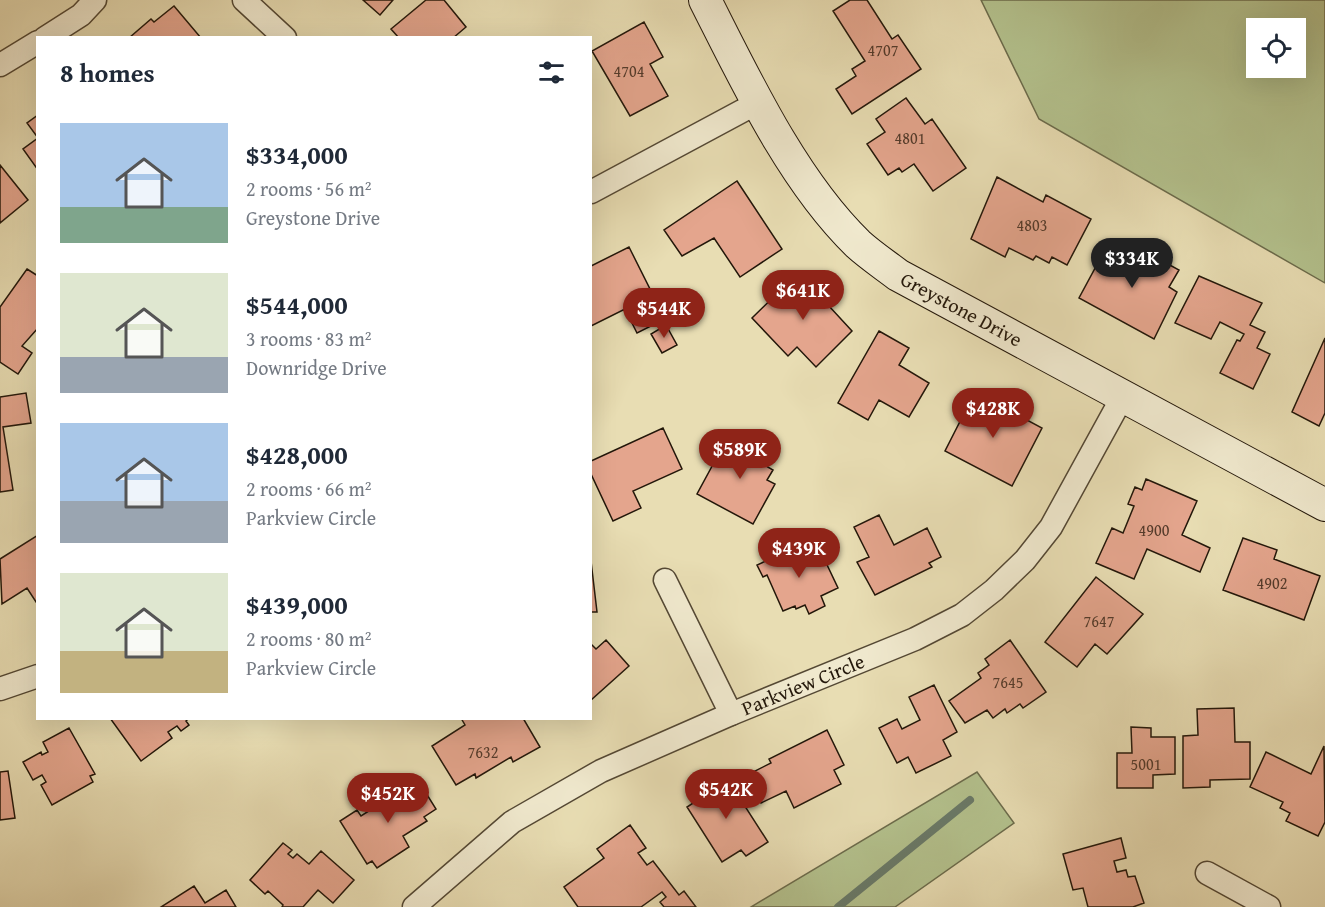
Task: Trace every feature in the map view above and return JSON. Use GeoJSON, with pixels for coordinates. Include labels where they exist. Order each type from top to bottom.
{"type":"FeatureCollection","features":[{"type":"Feature","properties":{"kind":"street"},"geometry":{"type":"LineString","coordinates":[[48,36],[81,15],[95,0]]}},
{"type":"Feature","properties":{"kind":"street"},"geometry":{"type":"LineString","coordinates":[[244,0],[283,36]]}},
{"type":"Feature","properties":{"kind":"street","name":"Greystone Drive"},"geometry":{"type":"LineString","coordinates":[[705,0],[757,104],[824,205],[859,245],[898,275],[1124,394],[1325,505]]}},
{"type":"Feature","properties":{"kind":"street"},"geometry":{"type":"LineString","coordinates":[[0,65],[36,43]]}},
{"type":"Feature","properties":{"kind":"street"},"geometry":{"type":"LineString","coordinates":[[592,191],[757,104]]}},
{"type":"Feature","properties":{"kind":"street","name":"Parkview Circle"},"geometry":{"type":"LineString","coordinates":[[414,907],[512,822],[601,771],[731,714],[915,639],[962,615],[994,590],[1025,560],[1051,527],[1124,394]]}},
{"type":"Feature","properties":{"kind":"street"},"geometry":{"type":"LineString","coordinates":[[665,580],[731,714]]}},
{"type":"Feature","properties":{"kind":"street"},"geometry":{"type":"LineString","coordinates":[[0,689],[36,677]]}},
{"type":"Feature","properties":{"kind":"street"},"geometry":{"type":"LineString","coordinates":[[1207,873],[1269,907]]}},
{"type":"Feature","properties":{"kind":"green space"},"geometry":{"type":"Polygon","coordinates":[[[981,0],[1325,0],[1325,283],[1039,119],[981,0]]]}},
{"type":"Feature","properties":{"kind":"green space"},"geometry":{"type":"Polygon","coordinates":[[[977,772],[1014,823],[895,907],[751,907],[977,772]]]}},
{"type":"Feature","properties":{"kind":"building"},"geometry":{"type":"Polygon","coordinates":[[[363,0],[393,0],[380,15],[363,0]]]}},
{"type":"Feature","properties":{"kind":"building"},"geometry":{"type":"Polygon","coordinates":[[[426,0],[444,0],[466,27],[455,36],[397,36],[391,29],[426,0]]]}},
{"type":"Feature","properties":{"kind":"building"},"geometry":{"type":"Polygon","coordinates":[[[850,0],[867,0],[892,39],[898,35],[921,69],[852,114],[836,89],[856,76],[852,69],[865,61],[833,11],[850,0]]]}},
{"type":"Feature","properties":{"kind":"building"},"geometry":{"type":"Polygon","coordinates":[[[174,6],[199,36],[131,36],[151,19],[154,22],[174,6]]]}},
{"type":"Feature","properties":{"kind":"building"},"geometry":{"type":"Polygon","coordinates":[[[644,22],[663,57],[650,64],[668,96],[630,116],[592,51],[644,22]]]}},
{"type":"Feature","properties":{"kind":"building"},"geometry":{"type":"Polygon","coordinates":[[[906,98],[925,124],[932,119],[966,168],[933,191],[914,164],[902,172],[899,168],[888,175],[867,144],[885,132],[876,119],[906,98]]]}},
{"type":"Feature","properties":{"kind":"building"},"geometry":{"type":"Polygon","coordinates":[[[36,116],[36,135],[27,123],[36,116]]]}},
{"type":"Feature","properties":{"kind":"building"},"geometry":{"type":"Polygon","coordinates":[[[36,139],[36,167],[23,149],[36,139]]]}},
{"type":"Feature","properties":{"kind":"building"},"geometry":{"type":"Polygon","coordinates":[[[0,165],[28,200],[0,223],[0,165]]]}},
{"type":"Feature","properties":{"kind":"building"},"geometry":{"type":"Polygon","coordinates":[[[997,177],[1043,202],[1046,195],[1091,219],[1067,265],[1052,257],[1049,263],[1036,256],[1033,260],[1009,248],[1005,257],[971,239],[997,177]]]}},
{"type":"Feature","properties":{"kind":"building"},"geometry":{"type":"Polygon","coordinates":[[[737,181],[782,249],[740,277],[714,238],[682,256],[664,230],[737,181]]]}},
{"type":"Feature","properties":{"kind":"building"},"geometry":{"type":"Polygon","coordinates":[[[1107,246],[1128,258],[1135,246],[1179,270],[1169,287],[1177,292],[1154,339],[1079,298],[1107,246]]]}},
{"type":"Feature","properties":{"kind":"building"},"geometry":{"type":"Polygon","coordinates":[[[629,247],[665,319],[637,333],[625,309],[592,326],[592,266],[629,247]]]}},
{"type":"Feature","properties":{"kind":"building"},"geometry":{"type":"Polygon","coordinates":[[[27,269],[36,275],[36,330],[22,346],[32,353],[18,374],[0,362],[0,307],[27,269]]]}},
{"type":"Feature","properties":{"kind":"building"},"geometry":{"type":"Polygon","coordinates":[[[800,271],[830,302],[828,305],[852,331],[816,367],[797,347],[788,356],[752,318],[800,271]]]}},
{"type":"Feature","properties":{"kind":"building"},"geometry":{"type":"Polygon","coordinates":[[[1199,276],[1262,303],[1250,325],[1265,332],[1257,348],[1270,354],[1253,389],[1220,373],[1237,340],[1240,341],[1244,334],[1220,322],[1211,339],[1175,323],[1199,276]]]}},
{"type":"Feature","properties":{"kind":"building"},"geometry":{"type":"Polygon","coordinates":[[[666,325],[677,345],[662,353],[651,334],[666,325]]]}},
{"type":"Feature","properties":{"kind":"building"},"geometry":{"type":"Polygon","coordinates":[[[879,331],[909,348],[899,365],[929,383],[909,417],[879,400],[868,420],[838,403],[879,331]]]}},
{"type":"Feature","properties":{"kind":"building"},"geometry":{"type":"Polygon","coordinates":[[[1325,338],[1325,413],[1319,426],[1292,412],[1325,338]]]}},
{"type":"Feature","properties":{"kind":"building"},"geometry":{"type":"Polygon","coordinates":[[[975,392],[1042,428],[1012,486],[945,451],[975,392]]]}},
{"type":"Feature","properties":{"kind":"building"},"geometry":{"type":"Polygon","coordinates":[[[26,393],[31,423],[3,427],[13,490],[0,492],[0,397],[26,393]]]}},
{"type":"Feature","properties":{"kind":"building"},"geometry":{"type":"Polygon","coordinates":[[[663,428],[682,469],[633,491],[641,508],[613,521],[592,476],[592,461],[663,428]]]}},
{"type":"Feature","properties":{"kind":"building"},"geometry":{"type":"Polygon","coordinates":[[[751,437],[774,450],[766,466],[773,470],[767,480],[775,484],[753,524],[697,494],[723,446],[741,455],[751,437]]]}},
{"type":"Feature","properties":{"kind":"building"},"geometry":{"type":"Polygon","coordinates":[[[1146,479],[1197,501],[1182,535],[1210,548],[1200,572],[1147,549],[1134,579],[1096,563],[1112,528],[1123,533],[1134,506],[1128,504],[1135,487],[1142,490],[1146,479]]]}},
{"type":"Feature","properties":{"kind":"building"},"geometry":{"type":"Polygon","coordinates":[[[879,515],[894,545],[927,528],[941,557],[929,563],[932,567],[875,595],[857,562],[869,557],[854,527],[879,515]]]}},
{"type":"Feature","properties":{"kind":"building"},"geometry":{"type":"Polygon","coordinates":[[[36,536],[36,602],[27,588],[2,604],[0,559],[36,536]]]}},
{"type":"Feature","properties":{"kind":"building"},"geometry":{"type":"Polygon","coordinates":[[[1243,538],[1277,550],[1274,559],[1320,576],[1304,620],[1223,590],[1243,538]]]}},
{"type":"Feature","properties":{"kind":"building"},"geometry":{"type":"Polygon","coordinates":[[[799,546],[803,556],[819,548],[838,588],[821,596],[825,606],[809,614],[805,605],[783,611],[767,575],[763,577],[757,565],[799,546]]]}},
{"type":"Feature","properties":{"kind":"building"},"geometry":{"type":"Polygon","coordinates":[[[592,570],[597,612],[592,612],[592,570]]]}},
{"type":"Feature","properties":{"kind":"building"},"geometry":{"type":"Polygon","coordinates":[[[1096,577],[1143,614],[1107,654],[1095,644],[1077,667],[1045,642],[1096,577]]]}},
{"type":"Feature","properties":{"kind":"building"},"geometry":{"type":"Polygon","coordinates":[[[606,640],[629,666],[592,699],[592,645],[596,649],[606,640]]]}},
{"type":"Feature","properties":{"kind":"building"},"geometry":{"type":"Polygon","coordinates":[[[1010,640],[1046,692],[1023,708],[1020,704],[1007,713],[1005,709],[993,718],[987,710],[965,723],[949,701],[981,678],[978,673],[989,665],[985,659],[1010,640]]]}},
{"type":"Feature","properties":{"kind":"building"},"geometry":{"type":"Polygon","coordinates":[[[934,685],[957,732],[943,740],[951,756],[916,773],[908,757],[897,763],[879,728],[897,719],[902,729],[920,720],[909,697],[934,685]]]}},
{"type":"Feature","properties":{"kind":"building"},"geometry":{"type":"Polygon","coordinates":[[[1234,708],[1235,742],[1250,742],[1250,779],[1210,780],[1210,787],[1183,788],[1183,736],[1198,735],[1197,709],[1234,708]]]}},
{"type":"Feature","properties":{"kind":"building"},"geometry":{"type":"Polygon","coordinates":[[[111,720],[187,720],[189,725],[181,731],[177,726],[168,732],[172,738],[141,761],[111,720]]]}},
{"type":"Feature","properties":{"kind":"building"},"geometry":{"type":"Polygon","coordinates":[[[462,720],[524,720],[540,747],[513,762],[511,757],[476,778],[475,774],[456,785],[432,746],[465,725],[462,720]]]}},
{"type":"Feature","properties":{"kind":"building"},"geometry":{"type":"Polygon","coordinates":[[[1131,727],[1151,728],[1151,737],[1175,737],[1175,774],[1153,775],[1153,788],[1117,788],[1117,753],[1132,753],[1131,727]]]}},
{"type":"Feature","properties":{"kind":"building"},"geometry":{"type":"Polygon","coordinates":[[[69,728],[95,774],[90,776],[93,782],[52,805],[41,785],[46,782],[42,775],[33,780],[23,762],[41,752],[42,755],[48,752],[43,742],[69,728]]]}},
{"type":"Feature","properties":{"kind":"building"},"geometry":{"type":"Polygon","coordinates":[[[827,730],[844,765],[834,770],[841,784],[794,808],[786,791],[761,803],[747,775],[771,763],[769,759],[827,730]]]}},
{"type":"Feature","properties":{"kind":"building"},"geometry":{"type":"Polygon","coordinates":[[[1324,746],[1325,822],[1318,836],[1286,821],[1290,813],[1280,808],[1283,802],[1250,787],[1266,752],[1311,774],[1324,746]]]}},
{"type":"Feature","properties":{"kind":"building"},"geometry":{"type":"Polygon","coordinates":[[[8,771],[15,818],[0,820],[0,772],[8,771]]]}},
{"type":"Feature","properties":{"kind":"building"},"geometry":{"type":"Polygon","coordinates":[[[723,772],[768,842],[746,856],[741,850],[722,862],[687,807],[704,796],[699,788],[723,772]]]}},
{"type":"Feature","properties":{"kind":"building"},"geometry":{"type":"Polygon","coordinates":[[[404,783],[410,792],[421,785],[436,809],[424,817],[427,821],[403,836],[409,847],[377,868],[372,861],[367,864],[340,821],[357,810],[361,816],[372,809],[369,804],[404,783]]]}},
{"type":"Feature","properties":{"kind":"building"},"geometry":{"type":"Polygon","coordinates":[[[630,825],[646,848],[638,853],[647,865],[653,861],[679,895],[684,891],[696,907],[664,907],[660,902],[666,897],[662,892],[641,907],[578,907],[564,887],[604,858],[597,849],[630,825]]]}},
{"type":"Feature","properties":{"kind":"building"},"geometry":{"type":"Polygon","coordinates":[[[1121,838],[1126,858],[1114,861],[1117,872],[1126,870],[1128,877],[1135,876],[1144,903],[1133,907],[1088,907],[1083,888],[1073,890],[1063,854],[1121,838]]]}},
{"type":"Feature","properties":{"kind":"building"},"geometry":{"type":"Polygon","coordinates":[[[283,843],[292,850],[288,854],[293,858],[297,854],[309,864],[321,851],[354,880],[333,903],[318,890],[303,907],[282,907],[283,905],[268,891],[265,894],[250,880],[283,843]]]}},
{"type":"Feature","properties":{"kind":"building"},"geometry":{"type":"Polygon","coordinates":[[[194,886],[205,903],[226,890],[236,907],[161,907],[194,886]]]}},
{"type":"Feature","properties":{"kind":"waterway"},"geometry":{"type":"LineString","coordinates":[[838,907],[970,800]]}}]}
